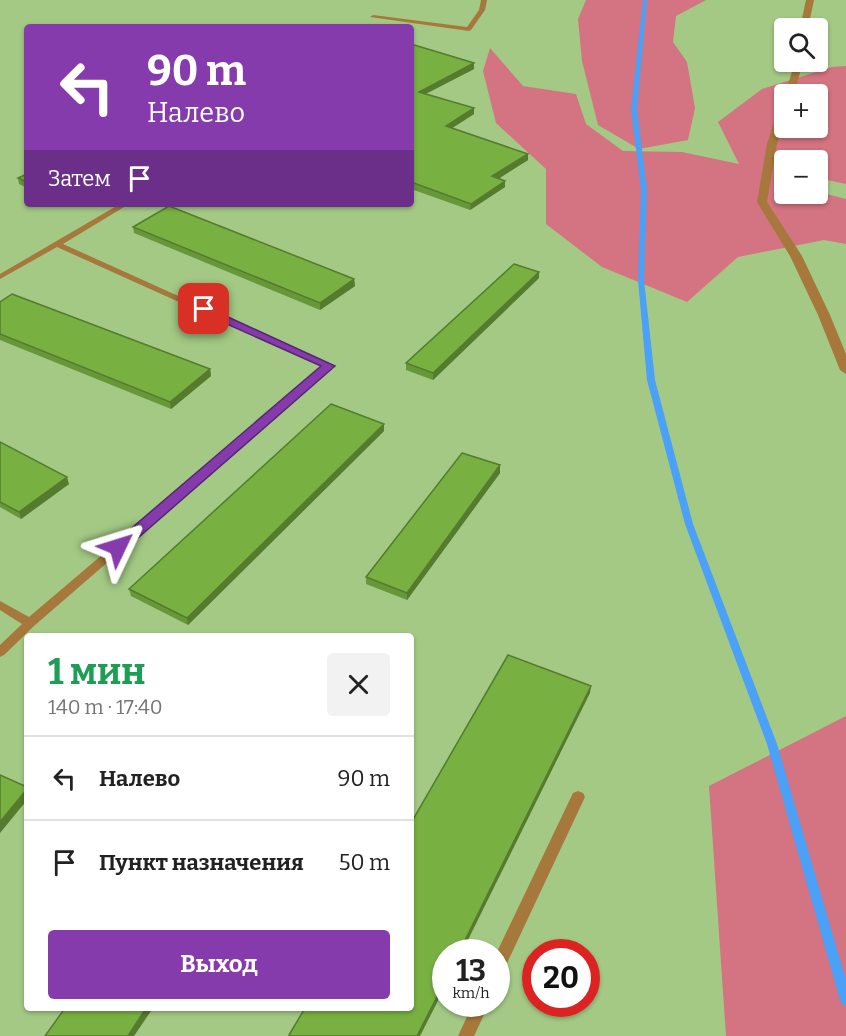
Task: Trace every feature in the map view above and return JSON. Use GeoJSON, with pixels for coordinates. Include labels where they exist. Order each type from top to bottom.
{"type":"FeatureCollection","features":[{"type":"Feature","properties":{"kind":"street"},"geometry":{"type":"LineString","coordinates":[[806,18],[810,0]]}},
{"type":"Feature","properties":{"kind":"street"},"geometry":{"type":"LineString","coordinates":[[774,138],[762,202],[796,256],[844,362]]}},
{"type":"Feature","properties":{"kind":"lane"},"geometry":{"type":"LineString","coordinates":[[373,17],[469,28],[482,10],[484,0]]}},
{"type":"Feature","properties":{"kind":"lane"},"geometry":{"type":"LineString","coordinates":[[0,277],[120,207]]}},
{"type":"Feature","properties":{"kind":"lane"},"geometry":{"type":"LineString","coordinates":[[0,652],[30,623],[329,366],[57,244]]}},
{"type":"Feature","properties":{"kind":"lane"},"geometry":{"type":"LineString","coordinates":[[0,605],[30,623]]}},
{"type":"Feature","properties":{"kind":"lane"},"geometry":{"type":"LineString","coordinates":[[510,941],[578,797]]}},
{"type":"Feature","properties":{"kind":"lane"},"geometry":{"type":"LineString","coordinates":[[466,1036],[476,1017]]}},
{"type":"Feature","properties":{"kind":"shaded area"},"geometry":{"type":"Polygon","coordinates":[[[0,0],[846,0],[846,1036],[0,1036],[0,0]]]}},
{"type":"Feature","properties":{"kind":"shaded area"},"geometry":{"type":"Polygon","coordinates":[[[586,0],[706,0],[676,16],[673,42],[687,62],[695,108],[688,140],[639,149],[598,125],[582,61],[578,19],[586,0]]]}},
{"type":"Feature","properties":{"kind":"shaded area"},"geometry":{"type":"Polygon","coordinates":[[[490,48],[523,86],[576,94],[586,124],[623,151],[682,152],[739,164],[718,122],[762,89],[774,85],[774,138],[828,138],[828,84],[778,84],[816,72],[828,72],[828,68],[832,67],[846,66],[846,184],[828,180],[828,150],[774,150],[774,204],[828,204],[828,194],[846,199],[846,244],[824,240],[738,257],[687,302],[602,267],[546,224],[546,169],[496,123],[483,71],[490,48]]]}},
{"type":"Feature","properties":{"kind":"shaded area"},"geometry":{"type":"Polygon","coordinates":[[[846,716],[846,1036],[726,1036],[709,786],[846,716]]]}},
{"type":"Feature","properties":{"kind":"building"},"geometry":{"type":"Polygon","coordinates":[[[414,45],[474,63],[419,92],[474,108],[446,126],[528,154],[492,176],[505,181],[471,204],[414,183],[414,45]]]}},
{"type":"Feature","properties":{"kind":"building"},"geometry":{"type":"Polygon","coordinates":[[[167,207],[172,207],[354,279],[320,303],[133,227],[167,207]]]}},
{"type":"Feature","properties":{"kind":"building"},"geometry":{"type":"Polygon","coordinates":[[[514,264],[539,272],[433,373],[406,363],[514,264]]]}},
{"type":"Feature","properties":{"kind":"building"},"geometry":{"type":"Polygon","coordinates":[[[12,294],[210,369],[170,402],[0,334],[0,302],[12,294]]]}},
{"type":"Feature","properties":{"kind":"building"},"geometry":{"type":"Polygon","coordinates":[[[331,404],[384,424],[187,618],[129,589],[331,404]]]}},
{"type":"Feature","properties":{"kind":"building"},"geometry":{"type":"Polygon","coordinates":[[[0,442],[67,477],[19,512],[0,502],[0,442]]]}},
{"type":"Feature","properties":{"kind":"building"},"geometry":{"type":"Polygon","coordinates":[[[462,453],[500,465],[407,593],[366,577],[462,453]]]}},
{"type":"Feature","properties":{"kind":"building"},"geometry":{"type":"Polygon","coordinates":[[[508,655],[591,686],[465,939],[432,939],[432,1007],[417,1036],[289,1035],[303,1011],[414,1011],[414,818],[508,655]]]}},
{"type":"Feature","properties":{"kind":"building"},"geometry":{"type":"Polygon","coordinates":[[[0,775],[24,786],[24,793],[0,822],[0,775]]]}},
{"type":"Feature","properties":{"kind":"building"},"geometry":{"type":"Polygon","coordinates":[[[63,1011],[144,1011],[128,1036],[45,1036],[63,1011]]]}},
{"type":"Feature","properties":{"kind":"waterway"},"geometry":{"type":"LineString","coordinates":[[645,0],[634,109],[644,190],[641,280],[651,380],[689,524],[772,744],[846,1000]]}},
{"type":"Feature","properties":{"kind":"route"},"geometry":{"type":"LineString","coordinates":[[118,547],[329,366],[204,309]]}}]}
